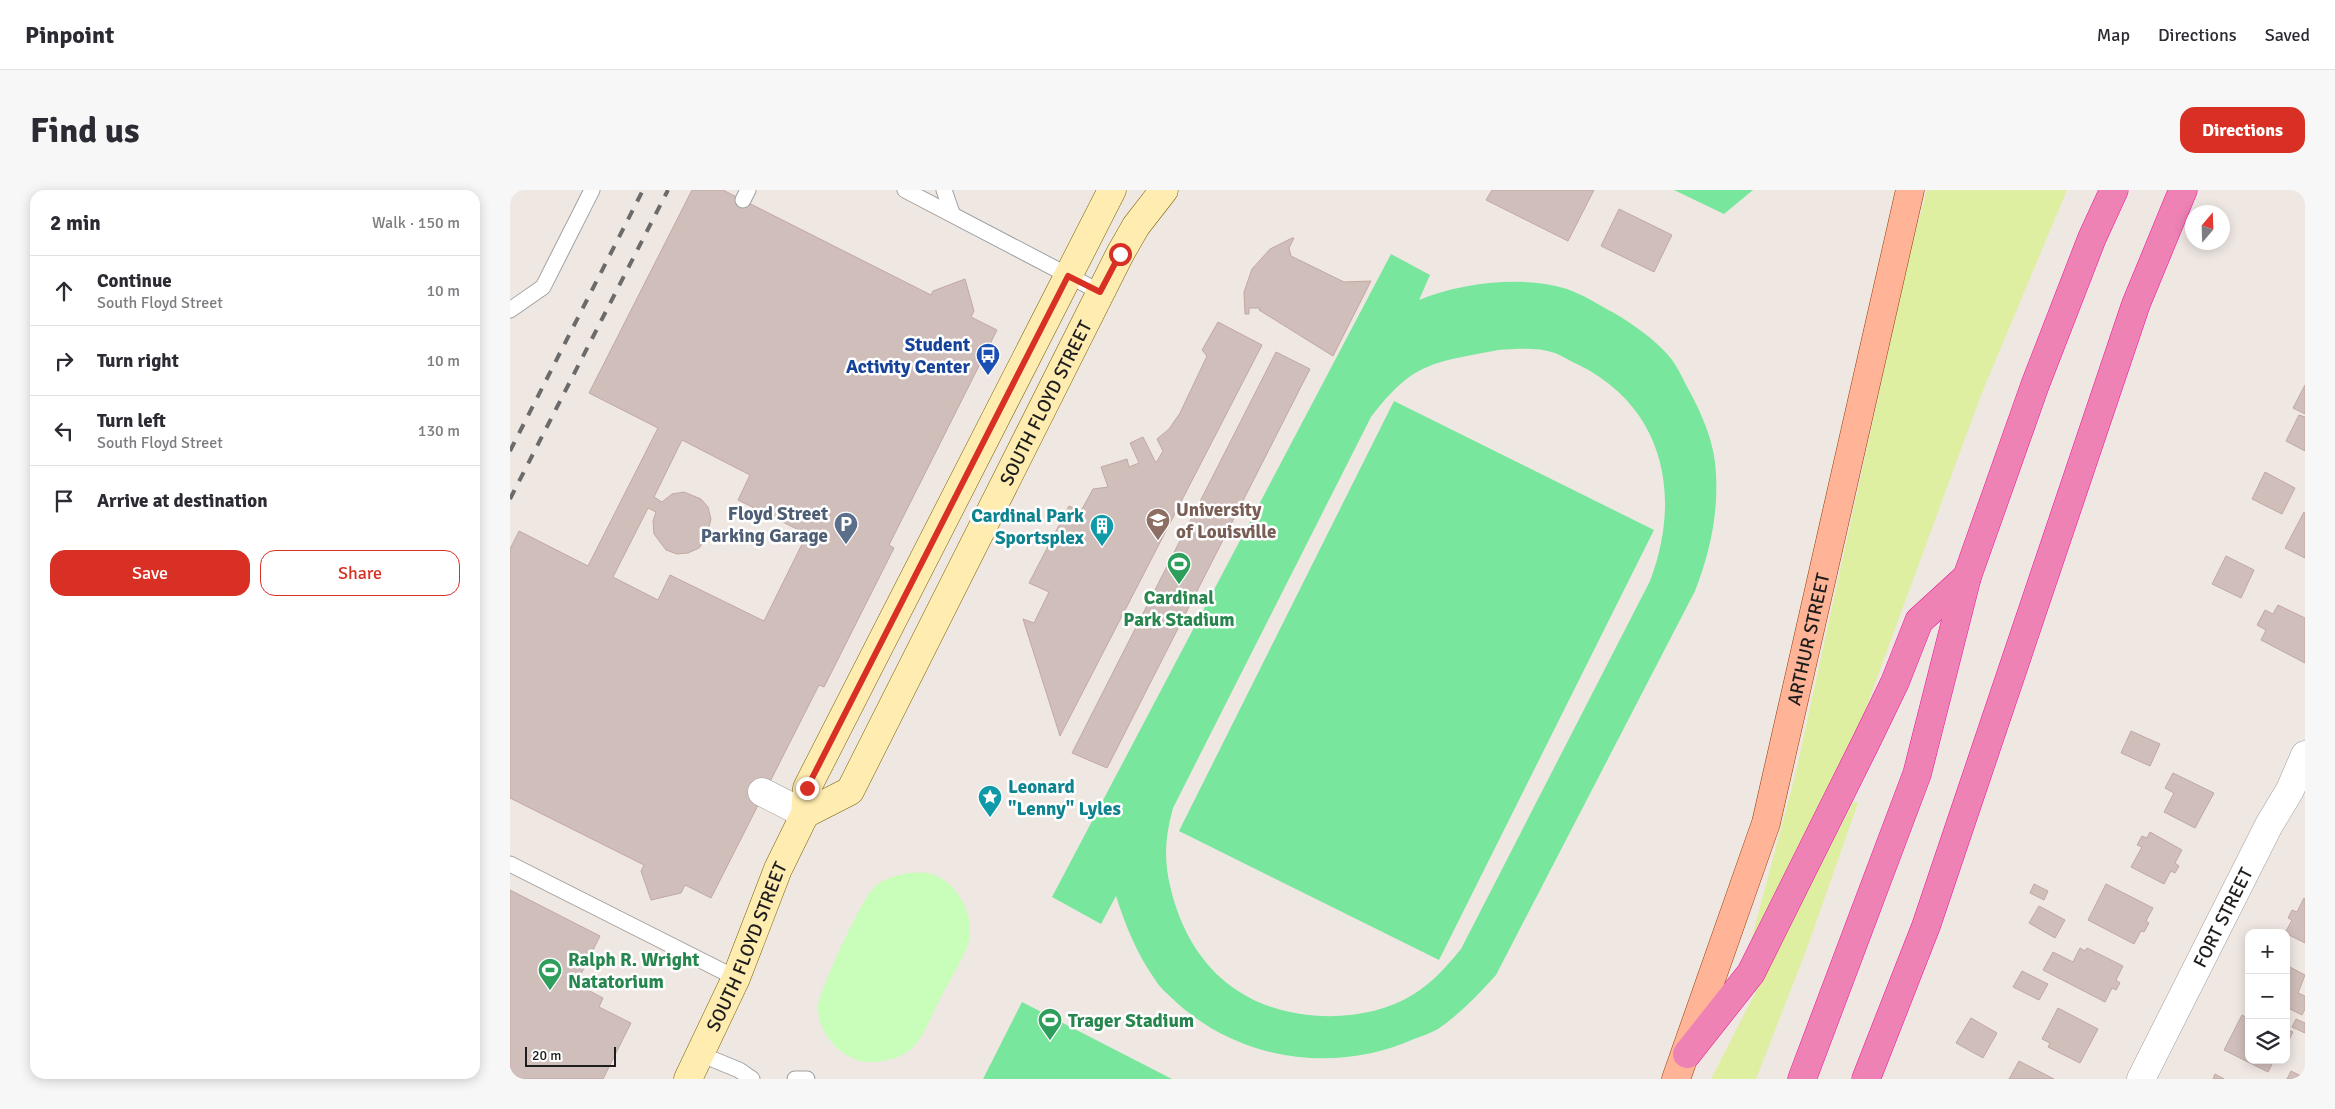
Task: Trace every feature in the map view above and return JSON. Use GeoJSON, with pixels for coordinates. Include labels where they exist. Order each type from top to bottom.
{"type":"FeatureCollection","features":[{"type":"Feature","properties":{"kind":"highway"},"geometry":{"type":"LineString","coordinates":[[1802,1079],[1917,774],[1967,577],[2035,385],[2092,238],[2114,190]]}},
{"type":"Feature","properties":{"kind":"highway"},"geometry":{"type":"LineString","coordinates":[[1866,1079],[1926,926],[2136,304],[2183,190]]}},
{"type":"Feature","properties":{"kind":"highway"},"geometry":{"type":"LineString","coordinates":[[1687,1054],[1750,974],[1895,682],[1919,621],[1967,577]]}},
{"type":"Feature","properties":{"kind":"main road","name":"ARTHUR STREET"},"geometry":{"type":"LineString","coordinates":[[1676,1079],[1687,1054],[1766,823],[1910,190]]}},
{"type":"Feature","properties":{"kind":"street","name":"SOUTH FLOYD STREET"},"geometry":{"type":"LineString","coordinates":[[688,1079],[736,978],[778,869],[805,814],[807,788],[1112,190]]}},
{"type":"Feature","properties":{"kind":"street","name":"SOUTH FLOYD STREET"},"geometry":{"type":"LineString","coordinates":[[805,814],[850,791],[1100,292],[1136,226],[1164,190]]}},
{"type":"Feature","properties":{"kind":"street","name":"FORT STREET"},"geometry":{"type":"LineString","coordinates":[[2141,1079],[2303,767]]}},
{"type":"Feature","properties":{"kind":"street"},"geometry":{"type":"LineString","coordinates":[[762,792],[805,814]]}},
{"type":"Feature","properties":{"kind":"lane"},"geometry":{"type":"LineString","coordinates":[[510,310],[543,287],[592,190]]}},
{"type":"Feature","properties":{"kind":"lane"},"geometry":{"type":"LineString","coordinates":[[905,190],[1100,292]]}},
{"type":"Feature","properties":{"kind":"lane"},"geometry":{"type":"LineString","coordinates":[[944,190],[952,213]]}},
{"type":"Feature","properties":{"kind":"lane"},"geometry":{"type":"LineString","coordinates":[[510,864],[736,978]]}},
{"type":"Feature","properties":{"kind":"lane"},"geometry":{"type":"LineString","coordinates":[[700,1054],[739,1070],[752,1079]]}},
{"type":"Feature","properties":{"kind":"lane"},"geometry":{"type":"LineString","coordinates":[[795,1079],[808,1079]]}},
{"type":"Feature","properties":{"kind":"green space"},"geometry":{"type":"Polygon","coordinates":[[[1674,190],[1753,190],[1724,214],[1674,190]]]}},
{"type":"Feature","properties":{"kind":"green space"},"geometry":{"type":"Polygon","coordinates":[[[1927,190],[2067,190],[1981,395],[1863,716],[1832,785],[1749,948],[1795,776],[1910,252],[1927,190]]]}},
{"type":"Feature","properties":{"kind":"green space"},"geometry":{"type":"Polygon","coordinates":[[[1391,254],[1430,275],[1419,300],[1473,285],[1532,282],[1550,285],[1573,291],[1614,313],[1643,332],[1668,355],[1681,374],[1703,418],[1712,444],[1715,462],[1715,512],[1710,544],[1701,576],[1695,591],[1496,975],[1462,1010],[1438,1029],[1429,1033],[1384,1050],[1353,1056],[1322,1058],[1290,1056],[1260,1049],[1230,1038],[1202,1023],[1163,990],[1149,971],[1138,950],[1116,896],[1101,924],[1052,897],[1391,254]],[[1526,349],[1498,350],[1457,358],[1426,367],[1400,385],[1371,417],[1173,808],[1166,845],[1167,868],[1175,904],[1185,930],[1207,964],[1217,974],[1238,991],[1257,1002],[1302,1014],[1326,1016],[1373,1011],[1394,1004],[1414,994],[1427,985],[1445,967],[1461,949],[1650,581],[1660,549],[1664,518],[1664,487],[1659,458],[1648,430],[1631,405],[1608,383],[1579,365],[1548,351],[1526,349]]]}},
{"type":"Feature","properties":{"kind":"green space"},"geometry":{"type":"Polygon","coordinates":[[[1394,401],[1654,530],[1439,960],[1179,831],[1394,401]]]}},
{"type":"Feature","properties":{"kind":"green space"},"geometry":{"type":"Polygon","coordinates":[[[1853,802],[1858,803],[1807,948],[1756,1079],[1711,1079],[1853,802]]]}},
{"type":"Feature","properties":{"kind":"green space"},"geometry":{"type":"Polygon","coordinates":[[[908,873],[925,873],[937,876],[954,889],[966,908],[969,919],[969,940],[926,1029],[913,1048],[902,1055],[887,1060],[867,1062],[858,1060],[840,1051],[826,1035],[818,1014],[820,999],[840,948],[871,891],[883,881],[908,873]]]}},
{"type":"Feature","properties":{"kind":"green space","name":"Trager Stadium"},"geometry":{"type":"Polygon","coordinates":[[[1022,1002],[1172,1079],[983,1079],[1022,1002]]]}},
{"type":"Feature","properties":{"kind":"building","name":"Floyd Street Parking Garage"},"geometry":{"type":"Polygon","coordinates":[[[692,190],[723,190],[931,295],[933,291],[965,279],[974,311],[971,317],[997,330],[889,545],[894,548],[824,687],[819,685],[711,898],[685,885],[681,893],[651,900],[641,871],[644,865],[510,798],[510,549],[519,531],[588,566],[658,428],[589,393],[692,190]],[[682,440],[654,497],[662,502],[672,494],[684,492],[701,499],[708,507],[711,519],[706,539],[699,548],[688,553],[677,554],[666,550],[654,534],[653,521],[656,512],[648,508],[613,577],[658,600],[670,575],[764,621],[807,534],[738,500],[750,475],[682,440]]]}},
{"type":"Feature","properties":{"kind":"building"},"geometry":{"type":"Polygon","coordinates":[[[1492,190],[1594,190],[1568,241],[1486,200],[1492,190]]]}},
{"type":"Feature","properties":{"kind":"building"},"geometry":{"type":"Polygon","coordinates":[[[1619,209],[1672,235],[1654,272],[1601,246],[1619,209]]]}},
{"type":"Feature","properties":{"kind":"building"},"geometry":{"type":"Polygon","coordinates":[[[1294,238],[1289,248],[1291,256],[1344,282],[1371,281],[1333,356],[1259,310],[1260,308],[1249,308],[1249,314],[1245,314],[1244,292],[1252,269],[1270,249],[1294,238]]]}},
{"type":"Feature","properties":{"kind":"building","name":"Cardinal Park Sportsplex"},"geometry":{"type":"Polygon","coordinates":[[[1218,322],[1262,345],[1060,736],[1023,619],[1034,623],[1049,592],[1029,583],[1069,506],[1081,511],[1093,489],[1108,487],[1101,467],[1127,459],[1129,467],[1139,463],[1130,443],[1143,437],[1156,463],[1163,451],[1157,439],[1169,429],[1180,413],[1207,356],[1202,350],[1218,322]]]}},
{"type":"Feature","properties":{"kind":"building","name":"Cardinal Park Stadium"},"geometry":{"type":"Polygon","coordinates":[[[1276,352],[1310,369],[1107,768],[1072,753],[1276,352]]]}},
{"type":"Feature","properties":{"kind":"building"},"geometry":{"type":"Polygon","coordinates":[[[2305,385],[2305,414],[2293,408],[2305,385]]]}},
{"type":"Feature","properties":{"kind":"building"},"geometry":{"type":"Polygon","coordinates":[[[2299,415],[2305,417],[2305,451],[2286,441],[2299,415]]]}},
{"type":"Feature","properties":{"kind":"building"},"geometry":{"type":"Polygon","coordinates":[[[2265,472],[2295,488],[2282,514],[2252,499],[2265,472]]]}},
{"type":"Feature","properties":{"kind":"building"},"geometry":{"type":"Polygon","coordinates":[[[2305,513],[2305,558],[2285,548],[2305,513]]]}},
{"type":"Feature","properties":{"kind":"building"},"geometry":{"type":"Polygon","coordinates":[[[2226,556],[2254,570],[2241,598],[2212,584],[2226,556]]]}},
{"type":"Feature","properties":{"kind":"building"},"geometry":{"type":"Polygon","coordinates":[[[2278,605],[2305,618],[2305,663],[2261,640],[2266,630],[2257,625],[2265,610],[2273,614],[2278,605]]]}},
{"type":"Feature","properties":{"kind":"building"},"geometry":{"type":"Polygon","coordinates":[[[2131,731],[2160,744],[2150,766],[2121,753],[2131,731]]]}},
{"type":"Feature","properties":{"kind":"building"},"geometry":{"type":"Polygon","coordinates":[[[2173,773],[2214,793],[2195,828],[2164,812],[2174,793],[2165,788],[2173,773]]]}},
{"type":"Feature","properties":{"kind":"building"},"geometry":{"type":"Polygon","coordinates":[[[2150,832],[2182,850],[2175,863],[2179,866],[2175,873],[2171,871],[2164,884],[2131,867],[2142,847],[2137,845],[2142,836],[2147,838],[2150,832]]]}},
{"type":"Feature","properties":{"kind":"building"},"geometry":{"type":"Polygon","coordinates":[[[2034,884],[2048,891],[2044,900],[2030,893],[2034,884]]]}},
{"type":"Feature","properties":{"kind":"building"},"geometry":{"type":"Polygon","coordinates":[[[2106,884],[2153,908],[2146,921],[2149,923],[2144,932],[2141,931],[2134,944],[2088,920],[2106,884]]]}},
{"type":"Feature","properties":{"kind":"building","name":"Ralph R. Wright Natatorium"},"geometry":{"type":"Polygon","coordinates":[[[510,890],[600,936],[576,984],[603,998],[599,1007],[631,1023],[603,1079],[510,1079],[510,890]]]}},
{"type":"Feature","properties":{"kind":"building"},"geometry":{"type":"Polygon","coordinates":[[[2304,898],[2305,943],[2290,936],[2290,929],[2287,929],[2292,920],[2288,918],[2292,910],[2297,912],[2304,898]]]}},
{"type":"Feature","properties":{"kind":"building"},"geometry":{"type":"Polygon","coordinates":[[[2039,906],[2065,920],[2055,938],[2029,923],[2039,906]]]}},
{"type":"Feature","properties":{"kind":"building"},"geometry":{"type":"Polygon","coordinates":[[[2080,948],[2085,951],[2087,948],[2123,966],[2116,980],[2120,983],[2116,990],[2112,988],[2105,1002],[2043,970],[2053,952],[2073,962],[2080,948]]]}},
{"type":"Feature","properties":{"kind":"building"},"geometry":{"type":"Polygon","coordinates":[[[2290,967],[2305,975],[2298,993],[2305,996],[2305,1009],[2302,1015],[2290,1009],[2290,967]]]}},
{"type":"Feature","properties":{"kind":"building"},"geometry":{"type":"Polygon","coordinates":[[[2022,971],[2048,984],[2039,1000],[2013,987],[2022,971]]]}},
{"type":"Feature","properties":{"kind":"building"},"geometry":{"type":"Polygon","coordinates":[[[2058,1008],[2098,1029],[2080,1063],[2048,1047],[2050,1043],[2042,1039],[2058,1008]]]}},
{"type":"Feature","properties":{"kind":"building"},"geometry":{"type":"Polygon","coordinates":[[[2242,1015],[2245,1017],[2245,1060],[2224,1050],[2242,1015]]]}},
{"type":"Feature","properties":{"kind":"building"},"geometry":{"type":"Polygon","coordinates":[[[1971,1018],[1997,1033],[1983,1058],[1956,1043],[1971,1018]]]}},
{"type":"Feature","properties":{"kind":"building"},"geometry":{"type":"Polygon","coordinates":[[[2296,1019],[2305,1023],[2305,1033],[2292,1027],[2296,1019]]]}},
{"type":"Feature","properties":{"kind":"building"},"geometry":{"type":"Polygon","coordinates":[[[2019,1061],[2054,1079],[2009,1079],[2019,1061]]]}},
{"type":"Feature","properties":{"kind":"building"},"geometry":{"type":"Polygon","coordinates":[[[2252,1064],[2272,1064],[2268,1072],[2252,1064]]]}},
{"type":"Feature","properties":{"kind":"building"},"geometry":{"type":"Polygon","coordinates":[[[2291,1071],[2305,1078],[2305,1079],[2287,1079],[2291,1071]]]}},
{"type":"Feature","properties":{"kind":"building"},"geometry":{"type":"Polygon","coordinates":[[[2215,1074],[2224,1079],[2213,1079],[2215,1074]]]}},
{"type":"Feature","properties":{"kind":"railway"},"geometry":{"type":"LineString","coordinates":[[510,451],[643,190]]}},
{"type":"Feature","properties":{"kind":"railway"},"geometry":{"type":"LineString","coordinates":[[510,499],[668,190]]}},
{"type":"Feature","properties":{"kind":"place","name":"Student Activity Center"},"geometry":{"type":"Point","coordinates":[988,376]}},
{"type":"Feature","properties":{"kind":"place","name":"University of Louisville"},"geometry":{"type":"Point","coordinates":[1158,541]}},
{"type":"Feature","properties":{"kind":"place","name":"Floyd Street Parking Garage"},"geometry":{"type":"Point","coordinates":[846,545]}},
{"type":"Feature","properties":{"kind":"place","name":"Cardinal Park Sportsplex"},"geometry":{"type":"Point","coordinates":[1102,547]}},
{"type":"Feature","properties":{"kind":"place","name":"Cardinal Park Stadium"},"geometry":{"type":"Point","coordinates":[1179,585]}},
{"type":"Feature","properties":{"kind":"place","name":"Leonard \"Lenny\" Lyles"},"geometry":{"type":"Point","coordinates":[990,818]}},
{"type":"Feature","properties":{"kind":"place","name":"Ralph R. Wright Natatorium"},"geometry":{"type":"Point","coordinates":[550,991]}},
{"type":"Feature","properties":{"kind":"place","name":"Trager Stadium"},"geometry":{"type":"Point","coordinates":[1050,1041]}},
{"type":"Feature","properties":{"kind":"route"},"geometry":{"type":"LineString","coordinates":[[807,788],[1036,344],[1068,276],[1100,292],[1120,254]]}}]}
